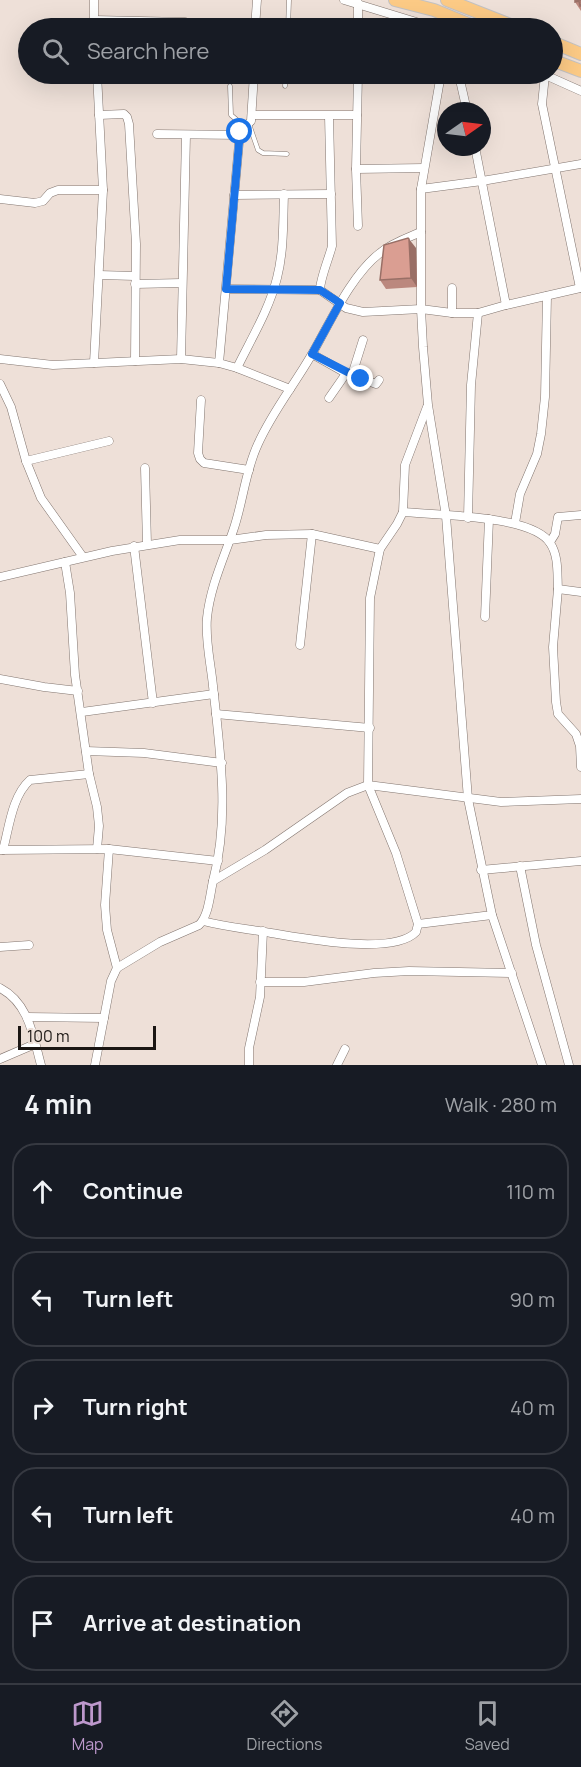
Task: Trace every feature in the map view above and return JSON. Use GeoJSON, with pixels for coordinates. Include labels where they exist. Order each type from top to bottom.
{"type":"FeatureCollection","features":[{"type":"Feature","properties":{"kind":"main road"},"geometry":{"type":"LineString","coordinates":[[395,0],[434,10],[443,18]]}},
{"type":"Feature","properties":{"kind":"main road"},"geometry":{"type":"LineString","coordinates":[[447,0],[493,18]]}},
{"type":"Feature","properties":{"kind":"main road"},"geometry":{"type":"LineString","coordinates":[[563,44],[579,49]]}},
{"type":"Feature","properties":{"kind":"main road"},"geometry":{"type":"LineString","coordinates":[[563,70],[581,71]]}},
{"type":"Feature","properties":{"kind":"street"},"geometry":{"type":"LineString","coordinates":[[93,0],[94,18]]}},
{"type":"Feature","properties":{"kind":"street"},"geometry":{"type":"LineString","coordinates":[[256,18],[257,0]]}},
{"type":"Feature","properties":{"kind":"street"},"geometry":{"type":"LineString","coordinates":[[344,0],[405,18]]}},
{"type":"Feature","properties":{"kind":"street"},"geometry":{"type":"LineString","coordinates":[[456,0],[500,18]]}},
{"type":"Feature","properties":{"kind":"street"},"geometry":{"type":"LineString","coordinates":[[358,3],[358,18]]}},
{"type":"Feature","properties":{"kind":"street"},"geometry":{"type":"LineString","coordinates":[[563,78],[581,90]]}},
{"type":"Feature","properties":{"kind":"street"},"geometry":{"type":"LineString","coordinates":[[94,363],[103,190],[97,84]]}},
{"type":"Feature","properties":{"kind":"street"},"geometry":{"type":"LineString","coordinates":[[219,363],[240,135],[241,130],[249,122],[253,84]]}},
{"type":"Feature","properties":{"kind":"street"},"geometry":{"type":"LineString","coordinates":[[358,84],[356,169],[358,226]]}},
{"type":"Feature","properties":{"kind":"street"},"geometry":{"type":"LineString","coordinates":[[439,84],[422,189],[421,309],[428,405],[446,516],[468,799],[492,915],[542,1065]]}},
{"type":"Feature","properties":{"kind":"street"},"geometry":{"type":"LineString","coordinates":[[461,84],[465,102]]}},
{"type":"Feature","properties":{"kind":"street"},"geometry":{"type":"LineString","coordinates":[[226,289],[320,290],[346,309],[363,312],[421,309],[452,313],[478,313],[581,288],[542,104],[547,84]]}},
{"type":"Feature","properties":{"kind":"street"},"geometry":{"type":"LineString","coordinates":[[99,115],[124,114],[129,124],[135,215],[135,361]]}},
{"type":"Feature","properties":{"kind":"street"},"geometry":{"type":"LineString","coordinates":[[249,122],[357,115]]}},
{"type":"Feature","properties":{"kind":"street"},"geometry":{"type":"LineString","coordinates":[[320,290],[332,246],[330,116]]}},
{"type":"Feature","properties":{"kind":"street"},"geometry":{"type":"LineString","coordinates":[[157,134],[240,135]]}},
{"type":"Feature","properties":{"kind":"street"},"geometry":{"type":"LineString","coordinates":[[182,359],[186,135]]}},
{"type":"Feature","properties":{"kind":"street"},"geometry":{"type":"LineString","coordinates":[[477,156],[506,305]]}},
{"type":"Feature","properties":{"kind":"street"},"geometry":{"type":"LineString","coordinates":[[422,189],[482,182],[581,164]]}},
{"type":"Feature","properties":{"kind":"street"},"geometry":{"type":"LineString","coordinates":[[356,169],[424,168]]}},
{"type":"Feature","properties":{"kind":"street"},"geometry":{"type":"LineString","coordinates":[[0,199],[35,203],[43,201],[50,193],[58,190],[103,190]]}},
{"type":"Feature","properties":{"kind":"street"},"geometry":{"type":"LineString","coordinates":[[237,368],[278,277],[284,194]]}},
{"type":"Feature","properties":{"kind":"street"},"geometry":{"type":"LineString","coordinates":[[234,195],[331,194]]}},
{"type":"Feature","properties":{"kind":"street"},"geometry":{"type":"LineString","coordinates":[[95,1065],[111,981],[117,968],[159,942],[192,929],[202,921],[213,881],[218,861],[222,816],[222,763],[207,620],[212,588],[230,540],[258,444],[340,303],[368,266],[380,253],[421,232]]}},
{"type":"Feature","properties":{"kind":"street"},"geometry":{"type":"LineString","coordinates":[[99,275],[182,283]]}},
{"type":"Feature","properties":{"kind":"street"},"geometry":{"type":"LineString","coordinates":[[452,288],[452,313]]}},
{"type":"Feature","properties":{"kind":"street"},"geometry":{"type":"LineString","coordinates":[[515,523],[519,494],[537,454],[541,434],[545,397],[547,296]]}},
{"type":"Feature","properties":{"kind":"street"},"geometry":{"type":"LineString","coordinates":[[468,518],[471,397],[478,313]]}},
{"type":"Feature","properties":{"kind":"street"},"geometry":{"type":"LineString","coordinates":[[329,398],[348,373],[363,340]]}},
{"type":"Feature","properties":{"kind":"street"},"geometry":{"type":"LineString","coordinates":[[312,354],[348,373],[376,384],[379,380]]}},
{"type":"Feature","properties":{"kind":"street"},"geometry":{"type":"LineString","coordinates":[[0,359],[53,365],[182,359],[219,363],[290,389]]}},
{"type":"Feature","properties":{"kind":"street"},"geometry":{"type":"LineString","coordinates":[[0,384],[11,407],[26,460],[42,498],[83,557]]}},
{"type":"Feature","properties":{"kind":"street"},"geometry":{"type":"LineString","coordinates":[[201,400],[198,453],[200,459],[204,463],[249,470]]}},
{"type":"Feature","properties":{"kind":"street"},"geometry":{"type":"LineString","coordinates":[[202,921],[240,930],[359,944],[404,940],[416,932],[418,924],[396,853],[368,785],[370,598],[380,549],[403,512],[405,465],[428,405]]}},
{"type":"Feature","properties":{"kind":"street"},"geometry":{"type":"LineString","coordinates":[[26,460],[109,441]]}},
{"type":"Feature","properties":{"kind":"street"},"geometry":{"type":"LineString","coordinates":[[145,468],[147,544]]}},
{"type":"Feature","properties":{"kind":"street"},"geometry":{"type":"LineString","coordinates":[[403,512],[515,523],[540,533],[550,542],[557,566],[558,589],[553,647],[556,702],[558,714],[576,734],[581,767]]}},
{"type":"Feature","properties":{"kind":"street"},"geometry":{"type":"LineString","coordinates":[[550,542],[555,534],[558,517],[581,515]]}},
{"type":"Feature","properties":{"kind":"street"},"geometry":{"type":"LineString","coordinates":[[484,617],[489,519]]}},
{"type":"Feature","properties":{"kind":"street"},"geometry":{"type":"LineString","coordinates":[[0,578],[134,546],[180,540],[230,540],[266,535],[312,534],[380,549]]}},
{"type":"Feature","properties":{"kind":"street"},"geometry":{"type":"LineString","coordinates":[[300,645],[312,534]]}},
{"type":"Feature","properties":{"kind":"street"},"geometry":{"type":"LineString","coordinates":[[134,546],[153,703]]}},
{"type":"Feature","properties":{"kind":"street"},"geometry":{"type":"LineString","coordinates":[[65,562],[70,593],[75,675],[89,774],[97,807],[99,826],[97,849]]}},
{"type":"Feature","properties":{"kind":"street"},"geometry":{"type":"LineString","coordinates":[[558,589],[581,592]]}},
{"type":"Feature","properties":{"kind":"street"},"geometry":{"type":"LineString","coordinates":[[0,679],[78,691]]}},
{"type":"Feature","properties":{"kind":"street"},"geometry":{"type":"LineString","coordinates":[[82,712],[214,694]]}},
{"type":"Feature","properties":{"kind":"street"},"geometry":{"type":"LineString","coordinates":[[216,714],[370,728]]}},
{"type":"Feature","properties":{"kind":"street"},"geometry":{"type":"LineString","coordinates":[[86,751],[144,753],[222,763]]}},
{"type":"Feature","properties":{"kind":"street"},"geometry":{"type":"LineString","coordinates":[[89,774],[30,780],[23,786],[17,798],[2,850],[109,849],[218,861]]}},
{"type":"Feature","properties":{"kind":"street"},"geometry":{"type":"LineString","coordinates":[[213,881],[265,850],[347,793],[368,785],[468,799],[525,802],[581,799]]}},
{"type":"Feature","properties":{"kind":"street"},"geometry":{"type":"LineString","coordinates":[[109,849],[105,905],[107,930],[117,968]]}},
{"type":"Feature","properties":{"kind":"street"},"geometry":{"type":"LineString","coordinates":[[481,870],[581,861]]}},
{"type":"Feature","properties":{"kind":"street"},"geometry":{"type":"LineString","coordinates":[[519,866],[536,945],[569,1065]]}},
{"type":"Feature","properties":{"kind":"street"},"geometry":{"type":"LineString","coordinates":[[418,924],[492,915]]}},
{"type":"Feature","properties":{"kind":"street"},"geometry":{"type":"LineString","coordinates":[[249,1065],[249,1048],[257,1016],[262,932]]}},
{"type":"Feature","properties":{"kind":"street"},"geometry":{"type":"LineString","coordinates":[[0,947],[29,945]]}},
{"type":"Feature","properties":{"kind":"street"},"geometry":{"type":"LineString","coordinates":[[260,982],[304,982],[409,971],[512,973]]}},
{"type":"Feature","properties":{"kind":"street"},"geometry":{"type":"LineString","coordinates":[[0,988],[18,1002],[27,1017],[41,1065]]}},
{"type":"Feature","properties":{"kind":"street"},"geometry":{"type":"LineString","coordinates":[[27,1017],[104,1018]]}},
{"type":"Feature","properties":{"kind":"street"},"geometry":{"type":"LineString","coordinates":[[0,1059],[35,1044]]}},
{"type":"Feature","properties":{"kind":"street"},"geometry":{"type":"LineString","coordinates":[[338,1065],[345,1049]]}},
{"type":"Feature","properties":{"kind":"lane"},"geometry":{"type":"LineString","coordinates":[[288,18],[289,0]]}},
{"type":"Feature","properties":{"kind":"lane"},"geometry":{"type":"LineString","coordinates":[[230,86],[231,115],[249,122],[258,150],[263,153],[287,154]]}},
{"type":"Feature","properties":{"kind":"building"},"geometry":{"type":"Polygon","coordinates":[[[408,238],[411,278],[380,280],[384,245],[408,238]]]}},
{"type":"Feature","properties":{"kind":"route"},"geometry":{"type":"LineString","coordinates":[[240,132],[226,289],[320,290],[340,303],[312,354],[361,379]]}}]}
